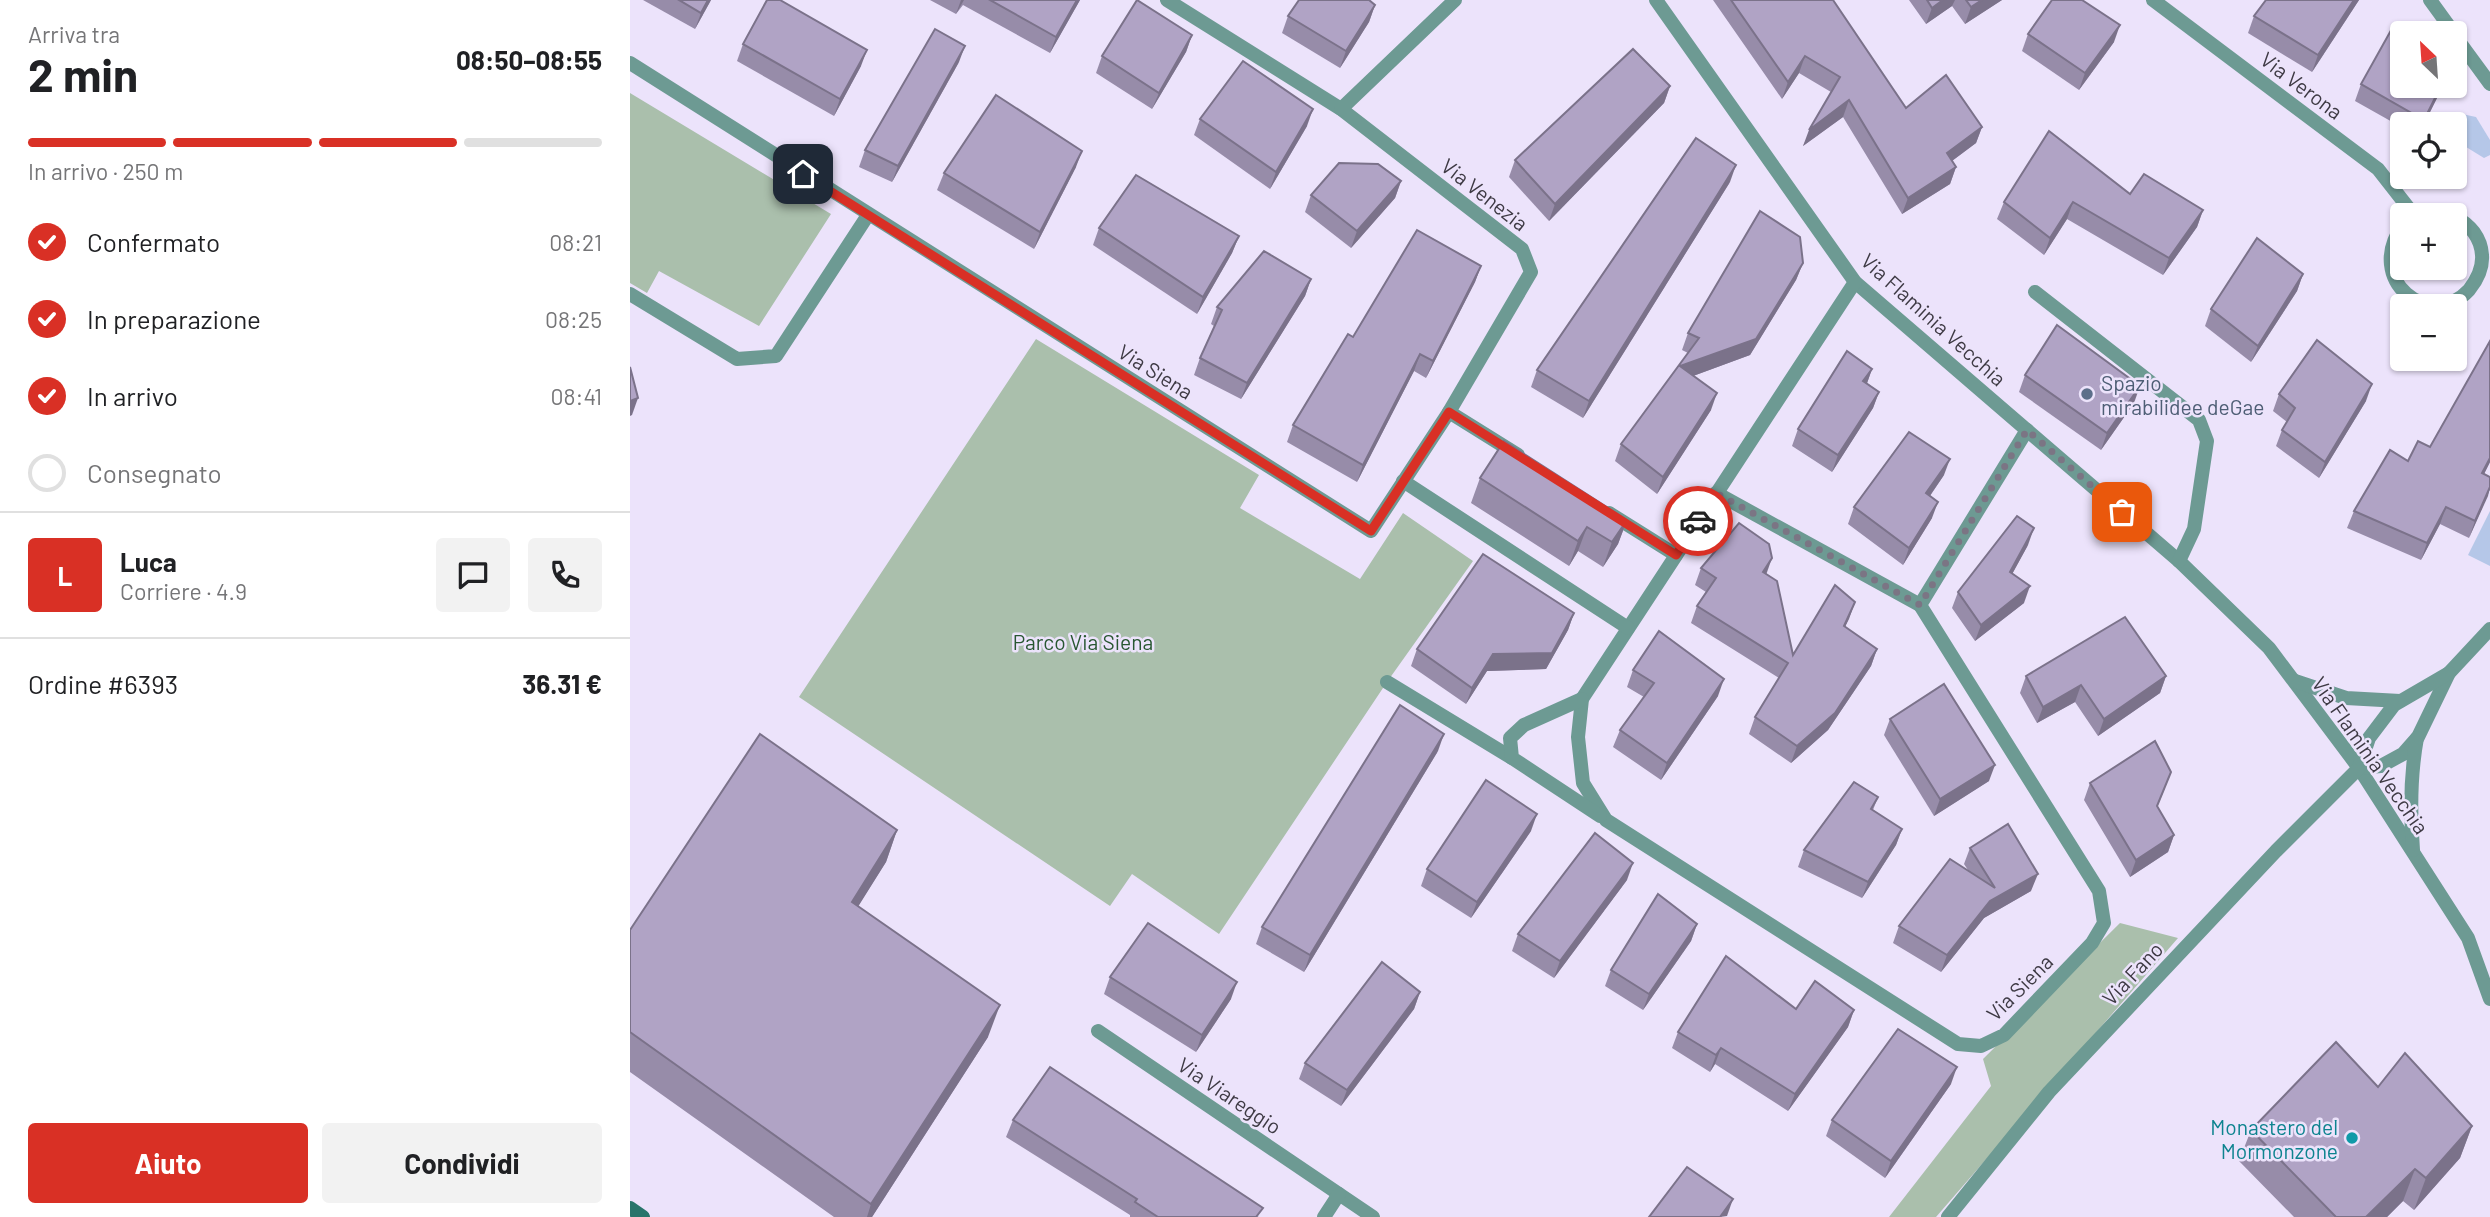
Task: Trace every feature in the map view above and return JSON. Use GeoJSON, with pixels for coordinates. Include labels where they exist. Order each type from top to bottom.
{"type":"FeatureCollection","features":[{"type":"Feature","properties":{"kind":"main road"},"geometry":{"type":"LineString","coordinates":[[630,1208],[643,1217]]}},
{"type":"Feature","properties":{"kind":"street","name":"Via Venezia"},"geometry":{"type":"LineString","coordinates":[[1167,0],[1341,109],[1522,249],[1531,272],[1426,449]]}},
{"type":"Feature","properties":{"kind":"street"},"geometry":{"type":"LineString","coordinates":[[1341,109],[1455,0]]}},
{"type":"Feature","properties":{"kind":"street","name":"Via Flaminia Vecchia"},"geometry":{"type":"LineString","coordinates":[[1656,0],[1855,282],[2179,561],[2269,649],[2359,768],[2468,938],[2490,999]]}},
{"type":"Feature","properties":{"kind":"street","name":"Via Verona"},"geometry":{"type":"LineString","coordinates":[[2153,0],[2378,169],[2405,203]]}},
{"type":"Feature","properties":{"kind":"street"},"geometry":{"type":"LineString","coordinates":[[2430,0],[2445,21]]}},
{"type":"Feature","properties":{"kind":"street"},"geometry":{"type":"LineString","coordinates":[[2468,53],[2490,84]]}},
{"type":"Feature","properties":{"kind":"street","name":"Via Siena"},"geometry":{"type":"LineString","coordinates":[[630,63],[1371,531],[1426,449]]}},
{"type":"Feature","properties":{"kind":"street"},"geometry":{"type":"LineString","coordinates":[[630,294],[737,359],[776,356],[868,215]]}},
{"type":"Feature","properties":{"kind":"street"},"geometry":{"type":"LineString","coordinates":[[2395,280],[2406,295],[2420,302],[2435,305],[2464,295],[2474,284],[2482,255],[2479,240],[2467,225]]}},
{"type":"Feature","properties":{"kind":"street"},"geometry":{"type":"LineString","coordinates":[[2390,250],[2390,269]]}},
{"type":"Feature","properties":{"kind":"street"},"geometry":{"type":"LineString","coordinates":[[1597,505],[1676,555],[1855,282]]}},
{"type":"Feature","properties":{"kind":"street"},"geometry":{"type":"LineString","coordinates":[[2035,292],[2199,420],[2207,441],[2194,529],[2179,561]]}},
{"type":"Feature","properties":{"kind":"street"},"geometry":{"type":"LineString","coordinates":[[1449,412],[1529,462]]}},
{"type":"Feature","properties":{"kind":"street"},"geometry":{"type":"LineString","coordinates":[[1716,493],[1920,605],[2027,430]]}},
{"type":"Feature","properties":{"kind":"street"},"geometry":{"type":"LineString","coordinates":[[1403,481],[1628,628]]}},
{"type":"Feature","properties":{"kind":"street","name":"Via Siena"},"geometry":{"type":"LineString","coordinates":[[1676,555],[1582,699],[1578,737],[1583,783],[1606,820],[1958,1044],[1982,1046],[2004,1035],[2092,943],[2104,922],[2099,891],[1920,605]]}},
{"type":"Feature","properties":{"kind":"street"},"geometry":{"type":"LineString","coordinates":[[2449,673],[2393,705],[2369,738],[2359,768],[2381,766],[2403,754],[2417,737],[2449,673],[2490,629]]}},
{"type":"Feature","properties":{"kind":"street"},"geometry":{"type":"LineString","coordinates":[[2293,680],[2346,698],[2400,701]]}},
{"type":"Feature","properties":{"kind":"street"},"geometry":{"type":"LineString","coordinates":[[1387,682],[1512,758],[1606,820]]}},
{"type":"Feature","properties":{"kind":"street"},"geometry":{"type":"LineString","coordinates":[[1512,758],[1510,738],[1524,726],[1582,699]]}},
{"type":"Feature","properties":{"kind":"street"},"geometry":{"type":"LineString","coordinates":[[2413,851],[2411,772],[2417,737]]}},
{"type":"Feature","properties":{"kind":"street","name":"Via Fano"},"geometry":{"type":"LineString","coordinates":[[1948,1217],[2049,1092],[2276,851],[2359,768]]}},
{"type":"Feature","properties":{"kind":"street","name":"Via Viareggio"},"geometry":{"type":"LineString","coordinates":[[1098,1031],[1373,1217]]}},
{"type":"Feature","properties":{"kind":"street"},"geometry":{"type":"LineString","coordinates":[[1324,1217],[1339,1194]]}},
{"type":"Feature","properties":{"kind":"green space"},"geometry":{"type":"Polygon","coordinates":[[[630,93],[831,214],[759,326],[659,271],[647,293],[630,283],[630,93]]]}},
{"type":"Feature","properties":{"kind":"green space","name":"Parco Via Siena"},"geometry":{"type":"Polygon","coordinates":[[[1036,339],[1259,475],[1240,508],[1360,579],[1403,513],[1473,561],[1387,682],[1219,934],[1132,874],[1110,906],[799,697],[1036,339]]]}},
{"type":"Feature","properties":{"kind":"green space"},"geometry":{"type":"Polygon","coordinates":[[[2120,923],[2178,938],[1936,1217],[1889,1217],[1991,1086],[1983,1059],[2120,923]]]}},
{"type":"Feature","properties":{"kind":"water"},"geometry":{"type":"Polygon","coordinates":[[[2467,115],[2476,117],[2490,140],[2490,155],[2484,158],[2467,148],[2467,115]]]}},
{"type":"Feature","properties":{"kind":"water"},"geometry":{"type":"Polygon","coordinates":[[[2490,511],[2490,566],[2468,555],[2490,511]]]}},
{"type":"Feature","properties":{"kind":"building"},"geometry":{"type":"Polygon","coordinates":[[[679,0],[708,0],[701,13],[679,0]]]}},
{"type":"Feature","properties":{"kind":"building"},"geometry":{"type":"Polygon","coordinates":[[[767,0],[780,0],[867,50],[840,99],[743,44],[767,0]]]}},
{"type":"Feature","properties":{"kind":"building"},"geometry":{"type":"Polygon","coordinates":[[[990,0],[1077,0],[1056,37],[990,0]]]}},
{"type":"Feature","properties":{"kind":"building"},"geometry":{"type":"Polygon","coordinates":[[[1137,0],[1192,35],[1159,93],[1102,56],[1137,0]]]}},
{"type":"Feature","properties":{"kind":"building"},"geometry":{"type":"Polygon","coordinates":[[[1299,0],[1369,0],[1375,5],[1346,51],[1288,16],[1299,0]]]}},
{"type":"Feature","properties":{"kind":"building"},"geometry":{"type":"Polygon","coordinates":[[[1731,0],[1833,0],[1906,108],[1946,75],[1982,127],[1947,153],[1956,167],[1908,198],[1849,100],[1809,130],[1840,77],[1805,56],[1788,82],[1731,0]]]}},
{"type":"Feature","properties":{"kind":"building"},"geometry":{"type":"Polygon","coordinates":[[[1927,0],[1943,0],[1932,8],[1927,0]]]}},
{"type":"Feature","properties":{"kind":"building"},"geometry":{"type":"Polygon","coordinates":[[[1966,0],[1982,0],[1971,7],[1966,0]]]}},
{"type":"Feature","properties":{"kind":"building"},"geometry":{"type":"Polygon","coordinates":[[[2052,0],[2082,0],[2120,25],[2085,73],[2028,34],[2052,0]]]}},
{"type":"Feature","properties":{"kind":"building"},"geometry":{"type":"Polygon","coordinates":[[[2266,0],[2354,0],[2318,55],[2254,16],[2266,0]]]}},
{"type":"Feature","properties":{"kind":"building"},"geometry":{"type":"Polygon","coordinates":[[[935,29],[965,46],[898,166],[865,150],[935,29]]]}},
{"type":"Feature","properties":{"kind":"building"},"geometry":{"type":"Polygon","coordinates":[[[2390,32],[2390,98],[2435,98],[2428,112],[2410,112],[2361,84],[2390,32]]]}},
{"type":"Feature","properties":{"kind":"building"},"geometry":{"type":"Polygon","coordinates":[[[1633,49],[1670,86],[1555,204],[1515,160],[1633,49]]]}},
{"type":"Feature","properties":{"kind":"building"},"geometry":{"type":"Polygon","coordinates":[[[1243,61],[1313,109],[1276,172],[1200,119],[1243,61]]]}},
{"type":"Feature","properties":{"kind":"building"},"geometry":{"type":"Polygon","coordinates":[[[996,95],[1082,151],[1040,232],[944,173],[996,95]]]}},
{"type":"Feature","properties":{"kind":"building"},"geometry":{"type":"Polygon","coordinates":[[[2049,131],[2130,194],[2144,174],[2203,210],[2169,258],[2073,202],[2050,238],[2004,202],[2049,131]]]}},
{"type":"Feature","properties":{"kind":"building"},"geometry":{"type":"Polygon","coordinates":[[[1696,138],[1736,165],[1589,401],[1537,370],[1696,138]]]}},
{"type":"Feature","properties":{"kind":"building"},"geometry":{"type":"Polygon","coordinates":[[[1339,163],[1378,164],[1401,181],[1357,231],[1311,195],[1339,163]]]}},
{"type":"Feature","properties":{"kind":"building"},"geometry":{"type":"Polygon","coordinates":[[[1136,175],[1239,236],[1203,297],[1099,228],[1136,175]]]}},
{"type":"Feature","properties":{"kind":"building"},"geometry":{"type":"Polygon","coordinates":[[[1760,211],[1800,237],[1803,263],[1756,339],[1680,366],[1717,393],[1663,477],[1621,444],[1699,338],[1688,333],[1760,211]]]}},
{"type":"Feature","properties":{"kind":"building"},"geometry":{"type":"Polygon","coordinates":[[[1417,230],[1481,266],[1433,361],[1420,354],[1363,465],[1293,425],[1348,334],[1353,337],[1417,230]]]}},
{"type":"Feature","properties":{"kind":"building"},"geometry":{"type":"Polygon","coordinates":[[[2257,238],[2303,274],[2258,346],[2211,309],[2257,238]]]}},
{"type":"Feature","properties":{"kind":"building"},"geometry":{"type":"Polygon","coordinates":[[[1264,251],[1311,279],[1247,383],[1200,358],[1222,310],[1217,307],[1264,251]]]}},
{"type":"Feature","properties":{"kind":"building"},"geometry":{"type":"Polygon","coordinates":[[[2057,325],[2140,386],[2107,433],[2025,375],[2057,325]]]}},
{"type":"Feature","properties":{"kind":"building"},"geometry":{"type":"Polygon","coordinates":[[[2317,340],[2372,384],[2325,462],[2282,430],[2295,408],[2279,394],[2317,340]]]}},
{"type":"Feature","properties":{"kind":"building"},"geometry":{"type":"Polygon","coordinates":[[[2490,341],[2490,458],[2482,473],[2490,477],[2490,487],[2475,521],[2446,507],[2427,543],[2354,511],[2390,450],[2408,461],[2418,441],[2430,447],[2490,341]]]}},
{"type":"Feature","properties":{"kind":"building"},"geometry":{"type":"Polygon","coordinates":[[[1847,351],[1872,369],[1863,381],[1879,392],[1838,455],[1798,429],[1847,351]]]}},
{"type":"Feature","properties":{"kind":"building"},"geometry":{"type":"Polygon","coordinates":[[[630,367],[638,398],[630,401],[630,367]]]}},
{"type":"Feature","properties":{"kind":"building"},"geometry":{"type":"Polygon","coordinates":[[[1909,432],[1950,459],[1926,493],[1938,502],[1909,548],[1854,507],[1909,432]]]}},
{"type":"Feature","properties":{"kind":"building"},"geometry":{"type":"Polygon","coordinates":[[[1504,441],[1627,520],[1612,542],[1587,527],[1578,541],[1480,478],[1504,441]]]}},
{"type":"Feature","properties":{"kind":"building"},"geometry":{"type":"Polygon","coordinates":[[[2017,516],[2034,528],[2010,572],[2030,586],[1981,625],[1958,592],[2017,516]]]}},
{"type":"Feature","properties":{"kind":"building"},"geometry":{"type":"Polygon","coordinates":[[[1739,523],[1769,544],[1772,558],[1763,572],[1777,581],[1793,655],[1835,585],[1855,602],[1844,626],[1877,649],[1835,713],[1797,746],[1755,717],[1788,663],[1697,606],[1716,578],[1701,568],[1739,523]]]}},
{"type":"Feature","properties":{"kind":"building"},"geometry":{"type":"Polygon","coordinates":[[[1483,554],[1574,613],[1552,653],[1493,654],[1472,688],[1417,649],[1483,554]]]}},
{"type":"Feature","properties":{"kind":"building"},"geometry":{"type":"Polygon","coordinates":[[[2125,617],[2166,676],[2104,719],[2081,685],[2043,707],[2026,676],[2125,617]]]}},
{"type":"Feature","properties":{"kind":"building"},"geometry":{"type":"Polygon","coordinates":[[[1659,631],[1724,679],[1667,763],[1620,730],[1654,683],[1633,670],[1659,631]]]}},
{"type":"Feature","properties":{"kind":"building"},"geometry":{"type":"Polygon","coordinates":[[[1944,684],[1995,765],[1940,799],[1890,719],[1944,684]]]}},
{"type":"Feature","properties":{"kind":"building"},"geometry":{"type":"Polygon","coordinates":[[[1400,705],[1444,734],[1310,955],[1262,927],[1400,705]]]}},
{"type":"Feature","properties":{"kind":"building"},"geometry":{"type":"Polygon","coordinates":[[[760,734],[897,830],[852,902],[1000,1005],[871,1204],[630,1032],[630,930],[760,734]]]}},
{"type":"Feature","properties":{"kind":"building"},"geometry":{"type":"Polygon","coordinates":[[[2155,741],[2171,772],[2157,806],[2174,835],[2136,860],[2090,783],[2155,741]]]}},
{"type":"Feature","properties":{"kind":"building"},"geometry":{"type":"Polygon","coordinates":[[[1486,780],[1537,814],[1477,902],[1427,869],[1486,780]]]}},
{"type":"Feature","properties":{"kind":"building"},"geometry":{"type":"Polygon","coordinates":[[[1854,782],[1878,797],[1871,809],[1902,829],[1868,882],[1804,850],[1854,782]]]}},
{"type":"Feature","properties":{"kind":"building"},"geometry":{"type":"Polygon","coordinates":[[[2008,824],[2038,874],[1990,901],[1947,955],[1899,926],[1950,859],[1995,888],[1970,848],[2008,824]]]}},
{"type":"Feature","properties":{"kind":"building"},"geometry":{"type":"Polygon","coordinates":[[[1595,833],[1633,863],[1560,961],[1518,934],[1595,833]]]}},
{"type":"Feature","properties":{"kind":"building"},"geometry":{"type":"Polygon","coordinates":[[[1658,894],[1697,924],[1649,994],[1611,970],[1658,894]]]}},
{"type":"Feature","properties":{"kind":"building"},"geometry":{"type":"Polygon","coordinates":[[[1148,923],[1237,982],[1202,1035],[1110,977],[1148,923]]]}},
{"type":"Feature","properties":{"kind":"building"},"geometry":{"type":"Polygon","coordinates":[[[1726,956],[1796,1009],[1815,981],[1854,1010],[1795,1094],[1721,1048],[1716,1055],[1678,1032],[1726,956]]]}},
{"type":"Feature","properties":{"kind":"building"},"geometry":{"type":"Polygon","coordinates":[[[1382,962],[1420,992],[1347,1090],[1305,1063],[1382,962]]]}},
{"type":"Feature","properties":{"kind":"building"},"geometry":{"type":"Polygon","coordinates":[[[1898,1029],[1957,1067],[1891,1161],[1832,1120],[1898,1029]]]}},
{"type":"Feature","properties":{"kind":"building","name":"Monastero del Mormonzone"},"geometry":{"type":"Polygon","coordinates":[[[2336,1042],[2378,1087],[2405,1053],[2472,1126],[2426,1178],[2415,1169],[2366,1217],[2336,1217],[2251,1130],[2336,1042]]]}},
{"type":"Feature","properties":{"kind":"building"},"geometry":{"type":"Polygon","coordinates":[[[1050,1067],[1263,1208],[1256,1217],[1158,1217],[1135,1202],[1137,1199],[1013,1120],[1050,1067]]]}},
{"type":"Feature","properties":{"kind":"building"},"geometry":{"type":"Polygon","coordinates":[[[1687,1167],[1733,1199],[1720,1217],[1649,1217],[1687,1167]]]}},
{"type":"Feature","properties":{"kind":"way so far"},"geometry":{"type":"LineString","coordinates":[[1698,521],[1716,493],[1920,605],[2027,430],[2122,512]]}},
{"type":"Feature","properties":{"kind":"place","name":"Spazio mirabilidee deGae"},"geometry":{"type":"Point","coordinates":[2087,394]}},
{"type":"Feature","properties":{"kind":"place","name":"Monastero del Mormonzone"},"geometry":{"type":"Point","coordinates":[2352,1138]}},
{"type":"Feature","properties":{"kind":"route"},"geometry":{"type":"LineString","coordinates":[[803,174],[1371,531],[1449,412],[1676,555],[1698,521]]}}]}
